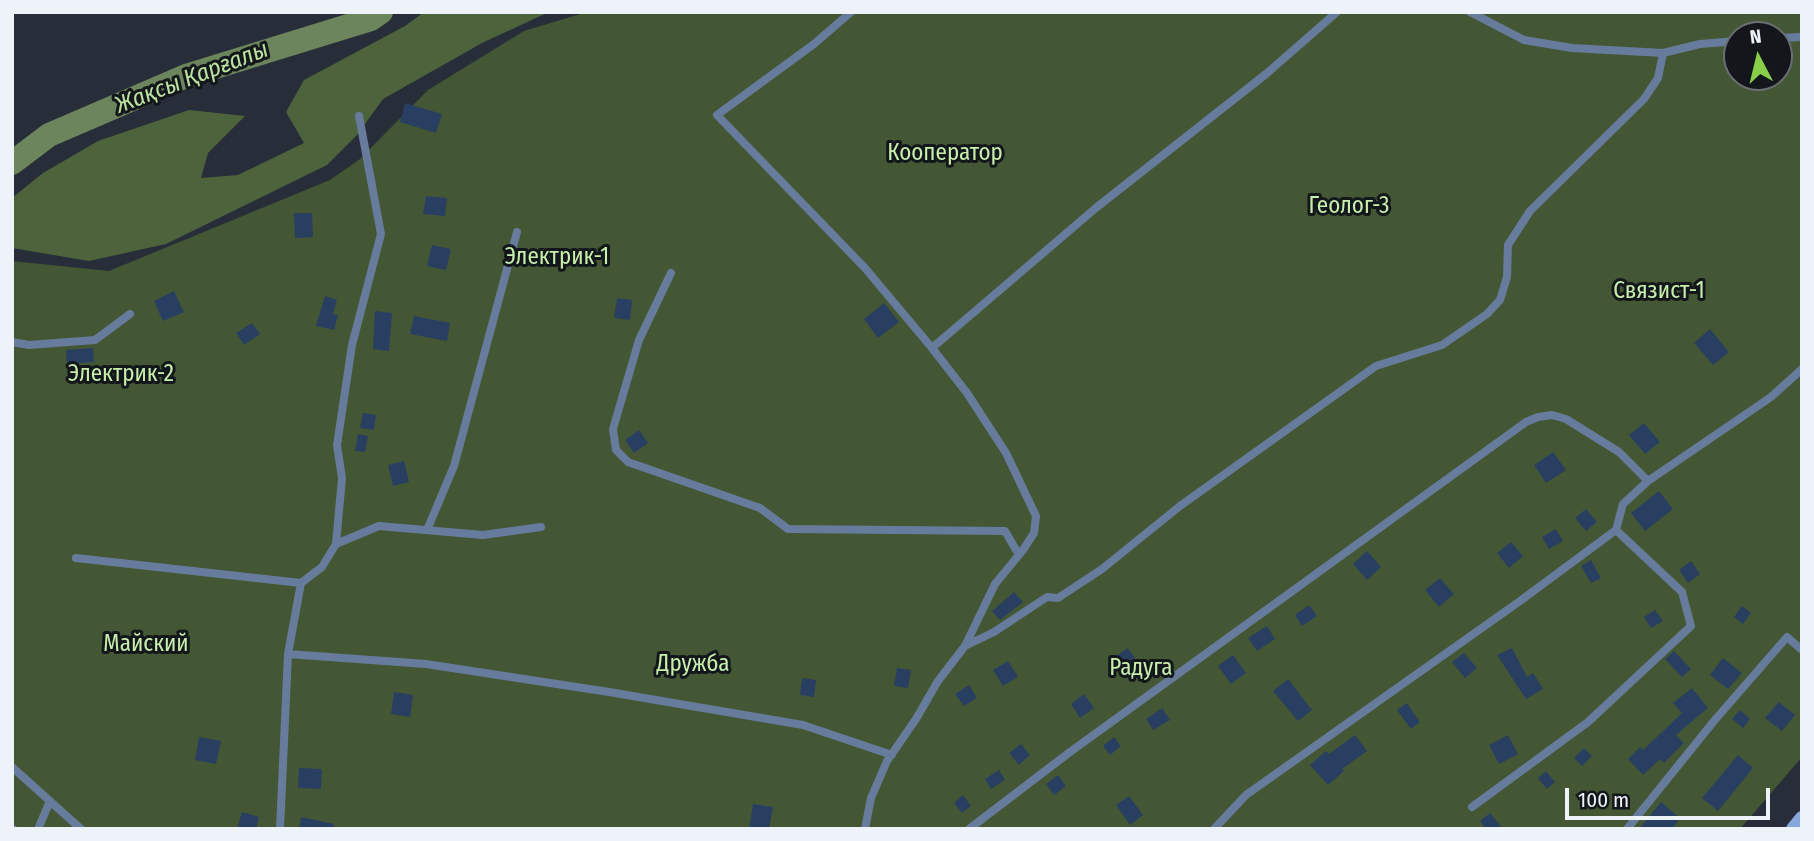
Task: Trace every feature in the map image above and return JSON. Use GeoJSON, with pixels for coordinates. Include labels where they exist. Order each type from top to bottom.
{"type":"FeatureCollection","features":[{"type":"Feature","properties":{"kind":"street"},"geometry":{"type":"LineString","coordinates":[[1793,829],[1802,818]]}},
{"type":"Feature","properties":{"kind":"lane"},"geometry":{"type":"LineString","coordinates":[[851,12],[814,44],[717,115],[864,268],[932,348],[967,393],[1006,453],[1036,516],[1034,533],[995,584],[965,646],[938,681],[892,755],[871,798],[865,829]]}},
{"type":"Feature","properties":{"kind":"lane"},"geometry":{"type":"LineString","coordinates":[[932,348],[1097,207],[1257,81],[1337,12]]}},
{"type":"Feature","properties":{"kind":"lane"},"geometry":{"type":"LineString","coordinates":[[1469,12],[1524,40],[1572,48],[1663,53],[1700,44],[1723,42]]}},
{"type":"Feature","properties":{"kind":"lane"},"geometry":{"type":"LineString","coordinates":[[965,646],[994,632],[1047,597],[1058,598],[1102,569],[1180,506],[1376,366],[1442,345],[1487,314],[1500,300],[1507,277],[1508,245],[1530,211],[1644,99],[1658,78],[1663,53]]}},
{"type":"Feature","properties":{"kind":"lane"},"geometry":{"type":"LineString","coordinates":[[280,829],[288,654],[301,583],[322,567],[336,544],[342,478],[337,445],[352,345],[381,234],[359,116]]}},
{"type":"Feature","properties":{"kind":"lane"},"geometry":{"type":"LineString","coordinates":[[427,530],[454,466],[517,232]]}},
{"type":"Feature","properties":{"kind":"lane"},"geometry":{"type":"LineString","coordinates":[[671,273],[639,340],[613,429],[616,450],[628,462],[761,508],[788,529],[1005,531],[1019,555]]}},
{"type":"Feature","properties":{"kind":"lane"},"geometry":{"type":"LineString","coordinates":[[12,342],[29,345],[95,340],[130,314]]}},
{"type":"Feature","properties":{"kind":"lane"},"geometry":{"type":"LineString","coordinates":[[1214,829],[1246,795],[1616,530],[1623,504],[1648,481],[1771,397],[1802,369]]}},
{"type":"Feature","properties":{"kind":"lane"},"geometry":{"type":"LineString","coordinates":[[969,829],[1081,744],[1526,422],[1552,415],[1566,419],[1619,452],[1648,481]]}},
{"type":"Feature","properties":{"kind":"lane"},"geometry":{"type":"LineString","coordinates":[[336,544],[379,526],[483,535],[541,527]]}},
{"type":"Feature","properties":{"kind":"lane"},"geometry":{"type":"LineString","coordinates":[[1472,807],[1588,722],[1691,626],[1682,592],[1616,530]]}},
{"type":"Feature","properties":{"kind":"lane"},"geometry":{"type":"LineString","coordinates":[[76,558],[301,583]]}},
{"type":"Feature","properties":{"kind":"lane"},"geometry":{"type":"LineString","coordinates":[[1627,829],[1714,721],[1787,637],[1802,650]]}},
{"type":"Feature","properties":{"kind":"lane"},"geometry":{"type":"LineString","coordinates":[[288,654],[426,664],[608,692],[803,725],[892,755]]}},
{"type":"Feature","properties":{"kind":"lane"},"geometry":{"type":"LineString","coordinates":[[12,768],[81,829]]}},
{"type":"Feature","properties":{"kind":"lane"},"geometry":{"type":"LineString","coordinates":[[38,829],[50,802]]}},
{"type":"Feature","properties":{"kind":"green space"},"geometry":{"type":"Polygon","coordinates":[[[424,12],[549,12],[482,43],[383,99],[357,135],[327,165],[166,244],[89,261],[12,248],[12,198],[43,173],[98,141],[189,110],[245,116],[208,153],[201,178],[238,175],[304,143],[286,112],[304,80],[405,26],[424,12]]]}},
{"type":"Feature","properties":{"kind":"green space"},"geometry":{"type":"Polygon","coordinates":[[[587,12],[1802,12],[1802,757],[1740,829],[12,829],[12,261],[109,271],[330,180],[360,159],[428,90],[524,31],[587,12]]]}},
{"type":"Feature","properties":{"kind":"building"},"geometry":{"type":"Polygon","coordinates":[[[405,103],[442,114],[436,133],[400,122],[405,103]]]}},
{"type":"Feature","properties":{"kind":"building"},"geometry":{"type":"Polygon","coordinates":[[[426,196],[447,198],[445,216],[423,214],[426,196]]]}},
{"type":"Feature","properties":{"kind":"building"},"geometry":{"type":"Polygon","coordinates":[[[294,213],[312,213],[313,237],[295,238],[294,213]]]}},
{"type":"Feature","properties":{"kind":"building"},"geometry":{"type":"Polygon","coordinates":[[[432,245],[451,249],[446,270],[427,266],[432,245]]]}},
{"type":"Feature","properties":{"kind":"building"},"geometry":{"type":"Polygon","coordinates":[[[174,291],[184,312],[163,321],[154,301],[174,291]]]}},
{"type":"Feature","properties":{"kind":"building"},"geometry":{"type":"Polygon","coordinates":[[[325,296],[337,300],[333,314],[338,315],[334,330],[316,326],[325,296]]]}},
{"type":"Feature","properties":{"kind":"building"},"geometry":{"type":"Polygon","coordinates":[[[617,298],[632,300],[630,320],[614,318],[617,298]]]}},
{"type":"Feature","properties":{"kind":"building"},"geometry":{"type":"Polygon","coordinates":[[[884,303],[899,322],[878,338],[864,319],[884,303]]]}},
{"type":"Feature","properties":{"kind":"building"},"geometry":{"type":"Polygon","coordinates":[[[375,311],[392,313],[389,351],[373,349],[375,311]]]}},
{"type":"Feature","properties":{"kind":"building"},"geometry":{"type":"Polygon","coordinates":[[[414,316],[450,323],[447,341],[410,334],[414,316]]]}},
{"type":"Feature","properties":{"kind":"building"},"geometry":{"type":"Polygon","coordinates":[[[252,323],[260,334],[244,345],[236,333],[252,323]]]}},
{"type":"Feature","properties":{"kind":"building"},"geometry":{"type":"Polygon","coordinates":[[[1710,329],[1729,352],[1713,365],[1694,343],[1710,329]]]}},
{"type":"Feature","properties":{"kind":"building"},"geometry":{"type":"Polygon","coordinates":[[[93,348],[94,362],[67,364],[66,350],[93,348]]]}},
{"type":"Feature","properties":{"kind":"building"},"geometry":{"type":"Polygon","coordinates":[[[363,413],[376,415],[374,430],[360,428],[363,413]]]}},
{"type":"Feature","properties":{"kind":"building"},"geometry":{"type":"Polygon","coordinates":[[[1644,423],[1660,442],[1645,454],[1629,435],[1644,423]]]}},
{"type":"Feature","properties":{"kind":"building"},"geometry":{"type":"Polygon","coordinates":[[[639,430],[648,443],[634,453],[625,440],[639,430]]]}},
{"type":"Feature","properties":{"kind":"building"},"geometry":{"type":"Polygon","coordinates":[[[358,434],[368,436],[365,452],[355,451],[358,434]]]}},
{"type":"Feature","properties":{"kind":"building"},"geometry":{"type":"Polygon","coordinates":[[[1553,452],[1566,470],[1546,483],[1534,465],[1553,452]]]}},
{"type":"Feature","properties":{"kind":"building"},"geometry":{"type":"Polygon","coordinates":[[[404,461],[409,482],[393,486],[388,465],[404,461]]]}},
{"type":"Feature","properties":{"kind":"building"},"geometry":{"type":"Polygon","coordinates":[[[1659,491],[1673,509],[1645,531],[1631,513],[1659,491]]]}},
{"type":"Feature","properties":{"kind":"building"},"geometry":{"type":"Polygon","coordinates":[[[1586,509],[1597,522],[1586,531],[1575,518],[1586,509]]]}},
{"type":"Feature","properties":{"kind":"building"},"geometry":{"type":"Polygon","coordinates":[[[1556,529],[1563,541],[1549,549],[1542,537],[1556,529]]]}},
{"type":"Feature","properties":{"kind":"building"},"geometry":{"type":"Polygon","coordinates":[[[1511,542],[1523,556],[1509,568],[1497,553],[1511,542]]]}},
{"type":"Feature","properties":{"kind":"building"},"geometry":{"type":"Polygon","coordinates":[[[1367,551],[1381,567],[1367,580],[1353,564],[1367,551]]]}},
{"type":"Feature","properties":{"kind":"building"},"geometry":{"type":"Polygon","coordinates":[[[1591,560],[1601,578],[1591,583],[1581,566],[1591,560]]]}},
{"type":"Feature","properties":{"kind":"building"},"geometry":{"type":"Polygon","coordinates":[[[1691,561],[1700,574],[1688,583],[1679,570],[1691,561]]]}},
{"type":"Feature","properties":{"kind":"building"},"geometry":{"type":"Polygon","coordinates":[[[1440,578],[1454,594],[1439,607],[1425,590],[1440,578]]]}},
{"type":"Feature","properties":{"kind":"building"},"geometry":{"type":"Polygon","coordinates":[[[1014,592],[1023,602],[1000,620],[992,611],[1014,592]]]}},
{"type":"Feature","properties":{"kind":"building"},"geometry":{"type":"Polygon","coordinates":[[[1309,605],[1317,616],[1302,626],[1295,615],[1309,605]]]}},
{"type":"Feature","properties":{"kind":"building"},"geometry":{"type":"Polygon","coordinates":[[[1742,606],[1751,613],[1743,624],[1734,617],[1742,606]]]}},
{"type":"Feature","properties":{"kind":"building"},"geometry":{"type":"Polygon","coordinates":[[[1655,610],[1663,621],[1651,628],[1644,617],[1655,610]]]}},
{"type":"Feature","properties":{"kind":"building"},"geometry":{"type":"Polygon","coordinates":[[[1267,626],[1275,639],[1257,651],[1248,638],[1267,626]]]}},
{"type":"Feature","properties":{"kind":"building"},"geometry":{"type":"Polygon","coordinates":[[[1128,648],[1141,667],[1126,677],[1113,658],[1128,648]]]}},
{"type":"Feature","properties":{"kind":"building"},"geometry":{"type":"Polygon","coordinates":[[[1512,648],[1527,677],[1533,673],[1543,689],[1526,699],[1497,655],[1512,648]]]}},
{"type":"Feature","properties":{"kind":"building"},"geometry":{"type":"Polygon","coordinates":[[[1674,651],[1691,669],[1682,677],[1665,659],[1674,651]]]}},
{"type":"Feature","properties":{"kind":"building"},"geometry":{"type":"Polygon","coordinates":[[[1464,653],[1477,668],[1465,678],[1452,662],[1464,653]]]}},
{"type":"Feature","properties":{"kind":"building"},"geometry":{"type":"Polygon","coordinates":[[[1233,655],[1246,673],[1231,684],[1218,666],[1233,655]]]}},
{"type":"Feature","properties":{"kind":"building"},"geometry":{"type":"Polygon","coordinates":[[[1723,658],[1742,673],[1728,689],[1710,675],[1723,658]]]}},
{"type":"Feature","properties":{"kind":"building"},"geometry":{"type":"Polygon","coordinates":[[[1008,661],[1018,677],[1003,686],[993,670],[1008,661]]]}},
{"type":"Feature","properties":{"kind":"building"},"geometry":{"type":"Polygon","coordinates":[[[897,668],[911,670],[908,688],[894,686],[897,668]]]}},
{"type":"Feature","properties":{"kind":"building"},"geometry":{"type":"Polygon","coordinates":[[[802,678],[816,680],[814,697],[800,695],[802,678]]]}},
{"type":"Feature","properties":{"kind":"building"},"geometry":{"type":"Polygon","coordinates":[[[1288,679],[1312,710],[1298,721],[1273,691],[1288,679]]]}},
{"type":"Feature","properties":{"kind":"building"},"geometry":{"type":"Polygon","coordinates":[[[969,685],[977,698],[964,706],[955,694],[969,685]]]}},
{"type":"Feature","properties":{"kind":"building"},"geometry":{"type":"Polygon","coordinates":[[[1692,688],[1708,708],[1676,735],[1684,743],[1664,763],[1660,759],[1643,775],[1628,759],[1640,747],[1643,750],[1682,713],[1673,703],[1692,688]]]}},
{"type":"Feature","properties":{"kind":"building"},"geometry":{"type":"Polygon","coordinates":[[[394,692],[413,695],[410,717],[391,714],[394,692]]]}},
{"type":"Feature","properties":{"kind":"building"},"geometry":{"type":"Polygon","coordinates":[[[1084,694],[1094,708],[1080,718],[1071,704],[1084,694]]]}},
{"type":"Feature","properties":{"kind":"building"},"geometry":{"type":"Polygon","coordinates":[[[1779,702],[1795,715],[1782,731],[1765,718],[1779,702]]]}},
{"type":"Feature","properties":{"kind":"building"},"geometry":{"type":"Polygon","coordinates":[[[1407,703],[1420,722],[1411,729],[1397,710],[1407,703]]]}},
{"type":"Feature","properties":{"kind":"building"},"geometry":{"type":"Polygon","coordinates":[[[1162,708],[1170,720],[1153,730],[1146,719],[1162,708]]]}},
{"type":"Feature","properties":{"kind":"building"},"geometry":{"type":"Polygon","coordinates":[[[1740,710],[1750,719],[1743,728],[1732,719],[1740,710]]]}},
{"type":"Feature","properties":{"kind":"building"},"geometry":{"type":"Polygon","coordinates":[[[1355,735],[1367,751],[1342,769],[1344,771],[1328,785],[1310,765],[1326,751],[1329,754],[1355,735]]]}},
{"type":"Feature","properties":{"kind":"building"},"geometry":{"type":"Polygon","coordinates":[[[1508,735],[1518,754],[1499,764],[1489,745],[1508,735]]]}},
{"type":"Feature","properties":{"kind":"building"},"geometry":{"type":"Polygon","coordinates":[[[199,737],[221,741],[216,764],[195,760],[199,737]]]}},
{"type":"Feature","properties":{"kind":"building"},"geometry":{"type":"Polygon","coordinates":[[[1114,737],[1121,746],[1110,755],[1103,746],[1114,737]]]}},
{"type":"Feature","properties":{"kind":"building"},"geometry":{"type":"Polygon","coordinates":[[[1021,744],[1030,755],[1019,765],[1009,753],[1021,744]]]}},
{"type":"Feature","properties":{"kind":"building"},"geometry":{"type":"Polygon","coordinates":[[[1584,748],[1592,756],[1582,766],[1574,758],[1584,748]]]}},
{"type":"Feature","properties":{"kind":"building"},"geometry":{"type":"Polygon","coordinates":[[[1738,755],[1753,768],[1718,811],[1702,798],[1738,755]]]}},
{"type":"Feature","properties":{"kind":"building"},"geometry":{"type":"Polygon","coordinates":[[[299,768],[322,769],[321,789],[298,788],[299,768]]]}},
{"type":"Feature","properties":{"kind":"building"},"geometry":{"type":"Polygon","coordinates":[[[999,770],[1005,780],[991,789],[985,779],[999,770]]]}},
{"type":"Feature","properties":{"kind":"building"},"geometry":{"type":"Polygon","coordinates":[[[1546,771],[1555,782],[1547,789],[1538,778],[1546,771]]]}},
{"type":"Feature","properties":{"kind":"building"},"geometry":{"type":"Polygon","coordinates":[[[1058,775],[1066,786],[1054,795],[1046,784],[1058,775]]]}},
{"type":"Feature","properties":{"kind":"building"},"geometry":{"type":"Polygon","coordinates":[[[963,795],[971,806],[962,813],[954,803],[963,795]]]}},
{"type":"Feature","properties":{"kind":"building"},"geometry":{"type":"Polygon","coordinates":[[[1129,796],[1143,815],[1130,825],[1116,805],[1129,796]]]}},
{"type":"Feature","properties":{"kind":"building"},"geometry":{"type":"Polygon","coordinates":[[[1661,802],[1680,818],[1672,829],[1639,829],[1661,802]]]}},
{"type":"Feature","properties":{"kind":"building"},"geometry":{"type":"Polygon","coordinates":[[[753,804],[773,807],[769,829],[749,829],[753,804]]]}},
{"type":"Feature","properties":{"kind":"building"},"geometry":{"type":"Polygon","coordinates":[[[242,812],[259,817],[256,829],[237,829],[242,812]]]}},
{"type":"Feature","properties":{"kind":"building"},"geometry":{"type":"Polygon","coordinates":[[[1490,813],[1503,829],[1486,829],[1480,821],[1490,813]]]}},
{"type":"Feature","properties":{"kind":"building"},"geometry":{"type":"Polygon","coordinates":[[[301,817],[334,824],[334,829],[299,829],[301,817]]]}},
{"type":"Feature","properties":{"kind":"waterway","name":"Жақсы Қарғалы"},"geometry":{"type":"LineString","coordinates":[[12,163],[49,135],[186,76],[371,19],[381,12]]}},
{"type":"Feature","properties":{"kind":"park label","name":"Кооператор"},"geometry":{"type":"Point","coordinates":[945,154]}},
{"type":"Feature","properties":{"kind":"park label","name":"Геолог-3"},"geometry":{"type":"Point","coordinates":[1349,207]}},
{"type":"Feature","properties":{"kind":"park label","name":"Электрик-1"},"geometry":{"type":"Point","coordinates":[557,258]}},
{"type":"Feature","properties":{"kind":"park label","name":"Связист-1"},"geometry":{"type":"Point","coordinates":[1659,292]}},
{"type":"Feature","properties":{"kind":"park label","name":"Электрик-2"},"geometry":{"type":"Point","coordinates":[121,375]}},
{"type":"Feature","properties":{"kind":"park label","name":"Майский"},"geometry":{"type":"Point","coordinates":[146,645]}},
{"type":"Feature","properties":{"kind":"park label","name":"Дружба"},"geometry":{"type":"Point","coordinates":[693,665]}},
{"type":"Feature","properties":{"kind":"park label","name":"Радуга"},"geometry":{"type":"Point","coordinates":[1141,669]}}]}
